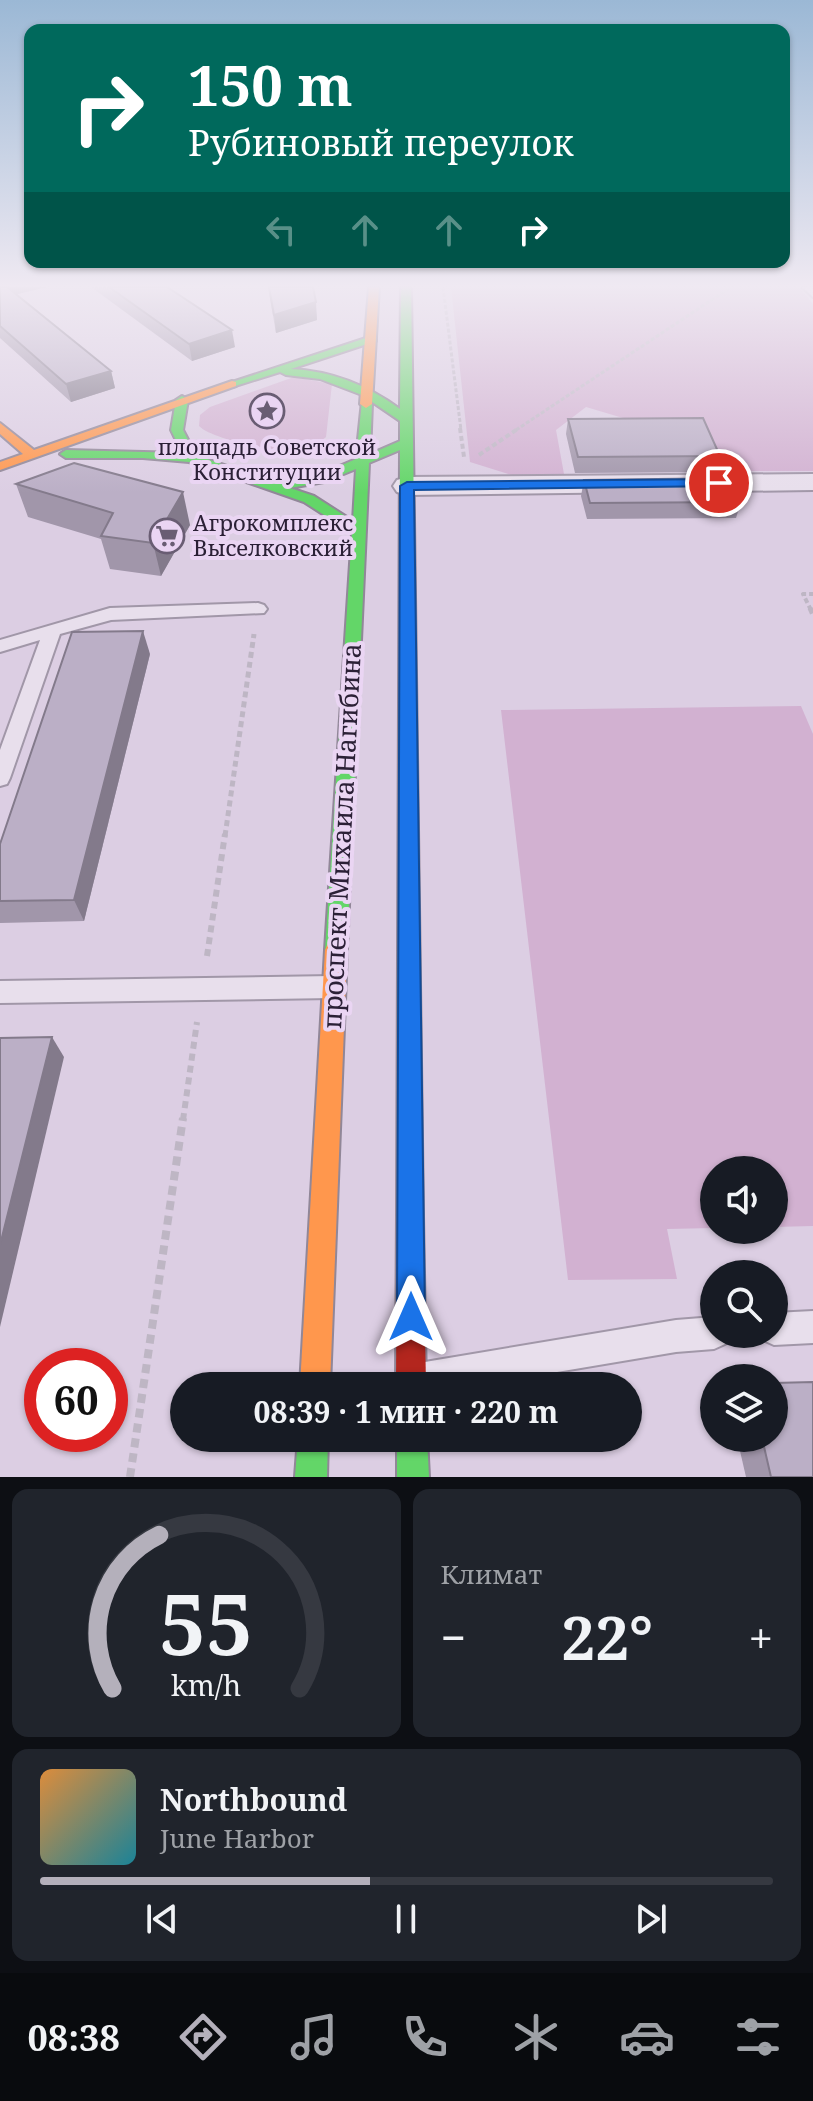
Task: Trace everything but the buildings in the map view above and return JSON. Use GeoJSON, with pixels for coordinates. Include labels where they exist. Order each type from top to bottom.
{"type":"FeatureCollection","features":[{"type":"Feature","properties":{"kind":"main road"},"geometry":{"type":"LineString","coordinates":[[0,466],[182,400],[318,356]]}},
{"type":"Feature","properties":{"kind":"main road","name":"проспект Михаила Нагибина"},"geometry":{"type":"LineString","coordinates":[[371,356],[362,462],[384,487],[411,1372]]}},
{"type":"Feature","properties":{"kind":"main road","name":"проспект Михаила Нагибина"},"geometry":{"type":"LineString","coordinates":[[316,1372],[357,530],[407,443],[407,356]]}},
{"type":"Feature","properties":{"kind":"main road"},"geometry":{"type":"LineString","coordinates":[[264,373],[324,375],[347,380],[381,397],[408,421]]}},
{"type":"Feature","properties":{"kind":"main road"},"geometry":{"type":"LineString","coordinates":[[182,400],[176,414],[175,428],[181,445],[191,458]]}},
{"type":"Feature","properties":{"kind":"main road"},"geometry":{"type":"LineString","coordinates":[[0,427],[32,455],[143,454],[191,458],[309,499],[357,530]]}},
{"type":"Feature","properties":{"kind":"main road"},"geometry":{"type":"LineString","coordinates":[[277,486],[319,479],[407,443]]}},
{"type":"Feature","properties":{"kind":"main road"},"geometry":{"type":"LineString","coordinates":[[277,486],[384,487]]}},
{"type":"Feature","properties":{"kind":"main road"},"geometry":{"type":"LineString","coordinates":[[311,1477],[312,1452]]}},
{"type":"Feature","properties":{"kind":"main road"},"geometry":{"type":"LineString","coordinates":[[412,1452],[413,1477]]}},
{"type":"Feature","properties":{"kind":"street"},"geometry":{"type":"LineString","coordinates":[[384,487],[466,475],[813,482]]}},
{"type":"Feature","properties":{"kind":"lane"},"geometry":{"type":"LineString","coordinates":[[0,646],[110,614],[258,609]]}},
{"type":"Feature","properties":{"kind":"lane"},"geometry":{"type":"LineString","coordinates":[[0,778],[4,757],[53,630]]}},
{"type":"Feature","properties":{"kind":"lane"},"geometry":{"type":"LineString","coordinates":[[0,992],[335,987]]}},
{"type":"Feature","properties":{"kind":"lane"},"geometry":{"type":"LineString","coordinates":[[788,1328],[813,1327]]}},
{"type":"Feature","properties":{"kind":"lane"},"geometry":{"type":"LineString","coordinates":[[473,1372],[700,1334]]}},
{"type":"Feature","properties":{"kind":"path"},"geometry":{"type":"LineString","coordinates":[[451,356],[466,475],[634,356]]}},
{"type":"Feature","properties":{"kind":"path"},"geometry":{"type":"LineString","coordinates":[[813,594],[803,594],[813,615]]}},
{"type":"Feature","properties":{"kind":"path"},"geometry":{"type":"LineString","coordinates":[[130,1477],[258,609]]}},
{"type":"Feature","properties":{"kind":"shaded area"},"geometry":{"type":"Polygon","coordinates":[[[458,356],[813,356],[813,471],[718,471],[701,433],[650,426],[586,407],[556,430],[564,474],[512,475],[470,462],[458,356]]]}},
{"type":"Feature","properties":{"kind":"shaded area"},"geometry":{"type":"Polygon","coordinates":[[[294,377],[332,384],[326,437],[317,443],[295,450],[265,448],[227,439],[199,426],[200,415],[210,407],[294,377]]]}},
{"type":"Feature","properties":{"kind":"shaded area"},"geometry":{"type":"Polygon","coordinates":[[[801,706],[813,734],[813,1226],[788,1227],[788,1156],[700,1156],[700,1228],[667,1229],[677,1279],[568,1280],[501,710],[801,706]]]}},
{"type":"Feature","properties":{"kind":"traffic: fast"},"geometry":{"type":"LineString","coordinates":[[232,384],[319,356]]}},
{"type":"Feature","properties":{"kind":"traffic: fast"},"geometry":{"type":"LineString","coordinates":[[406,356],[410,1216]]}},
{"type":"Feature","properties":{"kind":"traffic: fast"},"geometry":{"type":"LineString","coordinates":[[286,372],[321,376],[352,385],[380,400],[408,421]]}},
{"type":"Feature","properties":{"kind":"traffic: fast"},"geometry":{"type":"LineString","coordinates":[[182,400],[177,430],[191,458],[309,499],[357,530]]}},
{"type":"Feature","properties":{"kind":"traffic: fast"},"geometry":{"type":"LineString","coordinates":[[336,950],[366,404]]}},
{"type":"Feature","properties":{"kind":"traffic: fast"},"geometry":{"type":"LineString","coordinates":[[277,486],[319,479],[407,443]]}},
{"type":"Feature","properties":{"kind":"traffic: fast"},"geometry":{"type":"LineString","coordinates":[[66,454],[143,454],[191,458]]}},
{"type":"Feature","properties":{"kind":"traffic: fast"},"geometry":{"type":"LineString","coordinates":[[311,1477],[312,1452]]}},
{"type":"Feature","properties":{"kind":"traffic: fast"},"geometry":{"type":"LineString","coordinates":[[412,1452],[413,1477]]}},
{"type":"Feature","properties":{"kind":"traffic: slow"},"geometry":{"type":"LineString","coordinates":[[366,404],[369,356]]}},
{"type":"Feature","properties":{"kind":"traffic: slow"},"geometry":{"type":"LineString","coordinates":[[0,466],[232,384]]}},
{"type":"Feature","properties":{"kind":"traffic: slow"},"geometry":{"type":"LineString","coordinates":[[0,427],[32,455]]}},
{"type":"Feature","properties":{"kind":"traffic: slow"},"geometry":{"type":"LineString","coordinates":[[316,1372],[336,950]]}},
{"type":"Feature","properties":{"kind":"traffic: jam"},"geometry":{"type":"LineString","coordinates":[[410,1216],[411,1372]]}},
{"type":"Feature","properties":{"kind":"place","name":"площадь Советской Конституции"},"geometry":{"type":"Point","coordinates":[267,411]}},
{"type":"Feature","properties":{"kind":"place","name":"Агрокомплекс Выселковский"},"geometry":{"type":"Point","coordinates":[167,536]}},
{"type":"Feature","properties":{"kind":"route"},"geometry":{"type":"LineString","coordinates":[[411,1317],[407,486],[719,483]]}}]}
